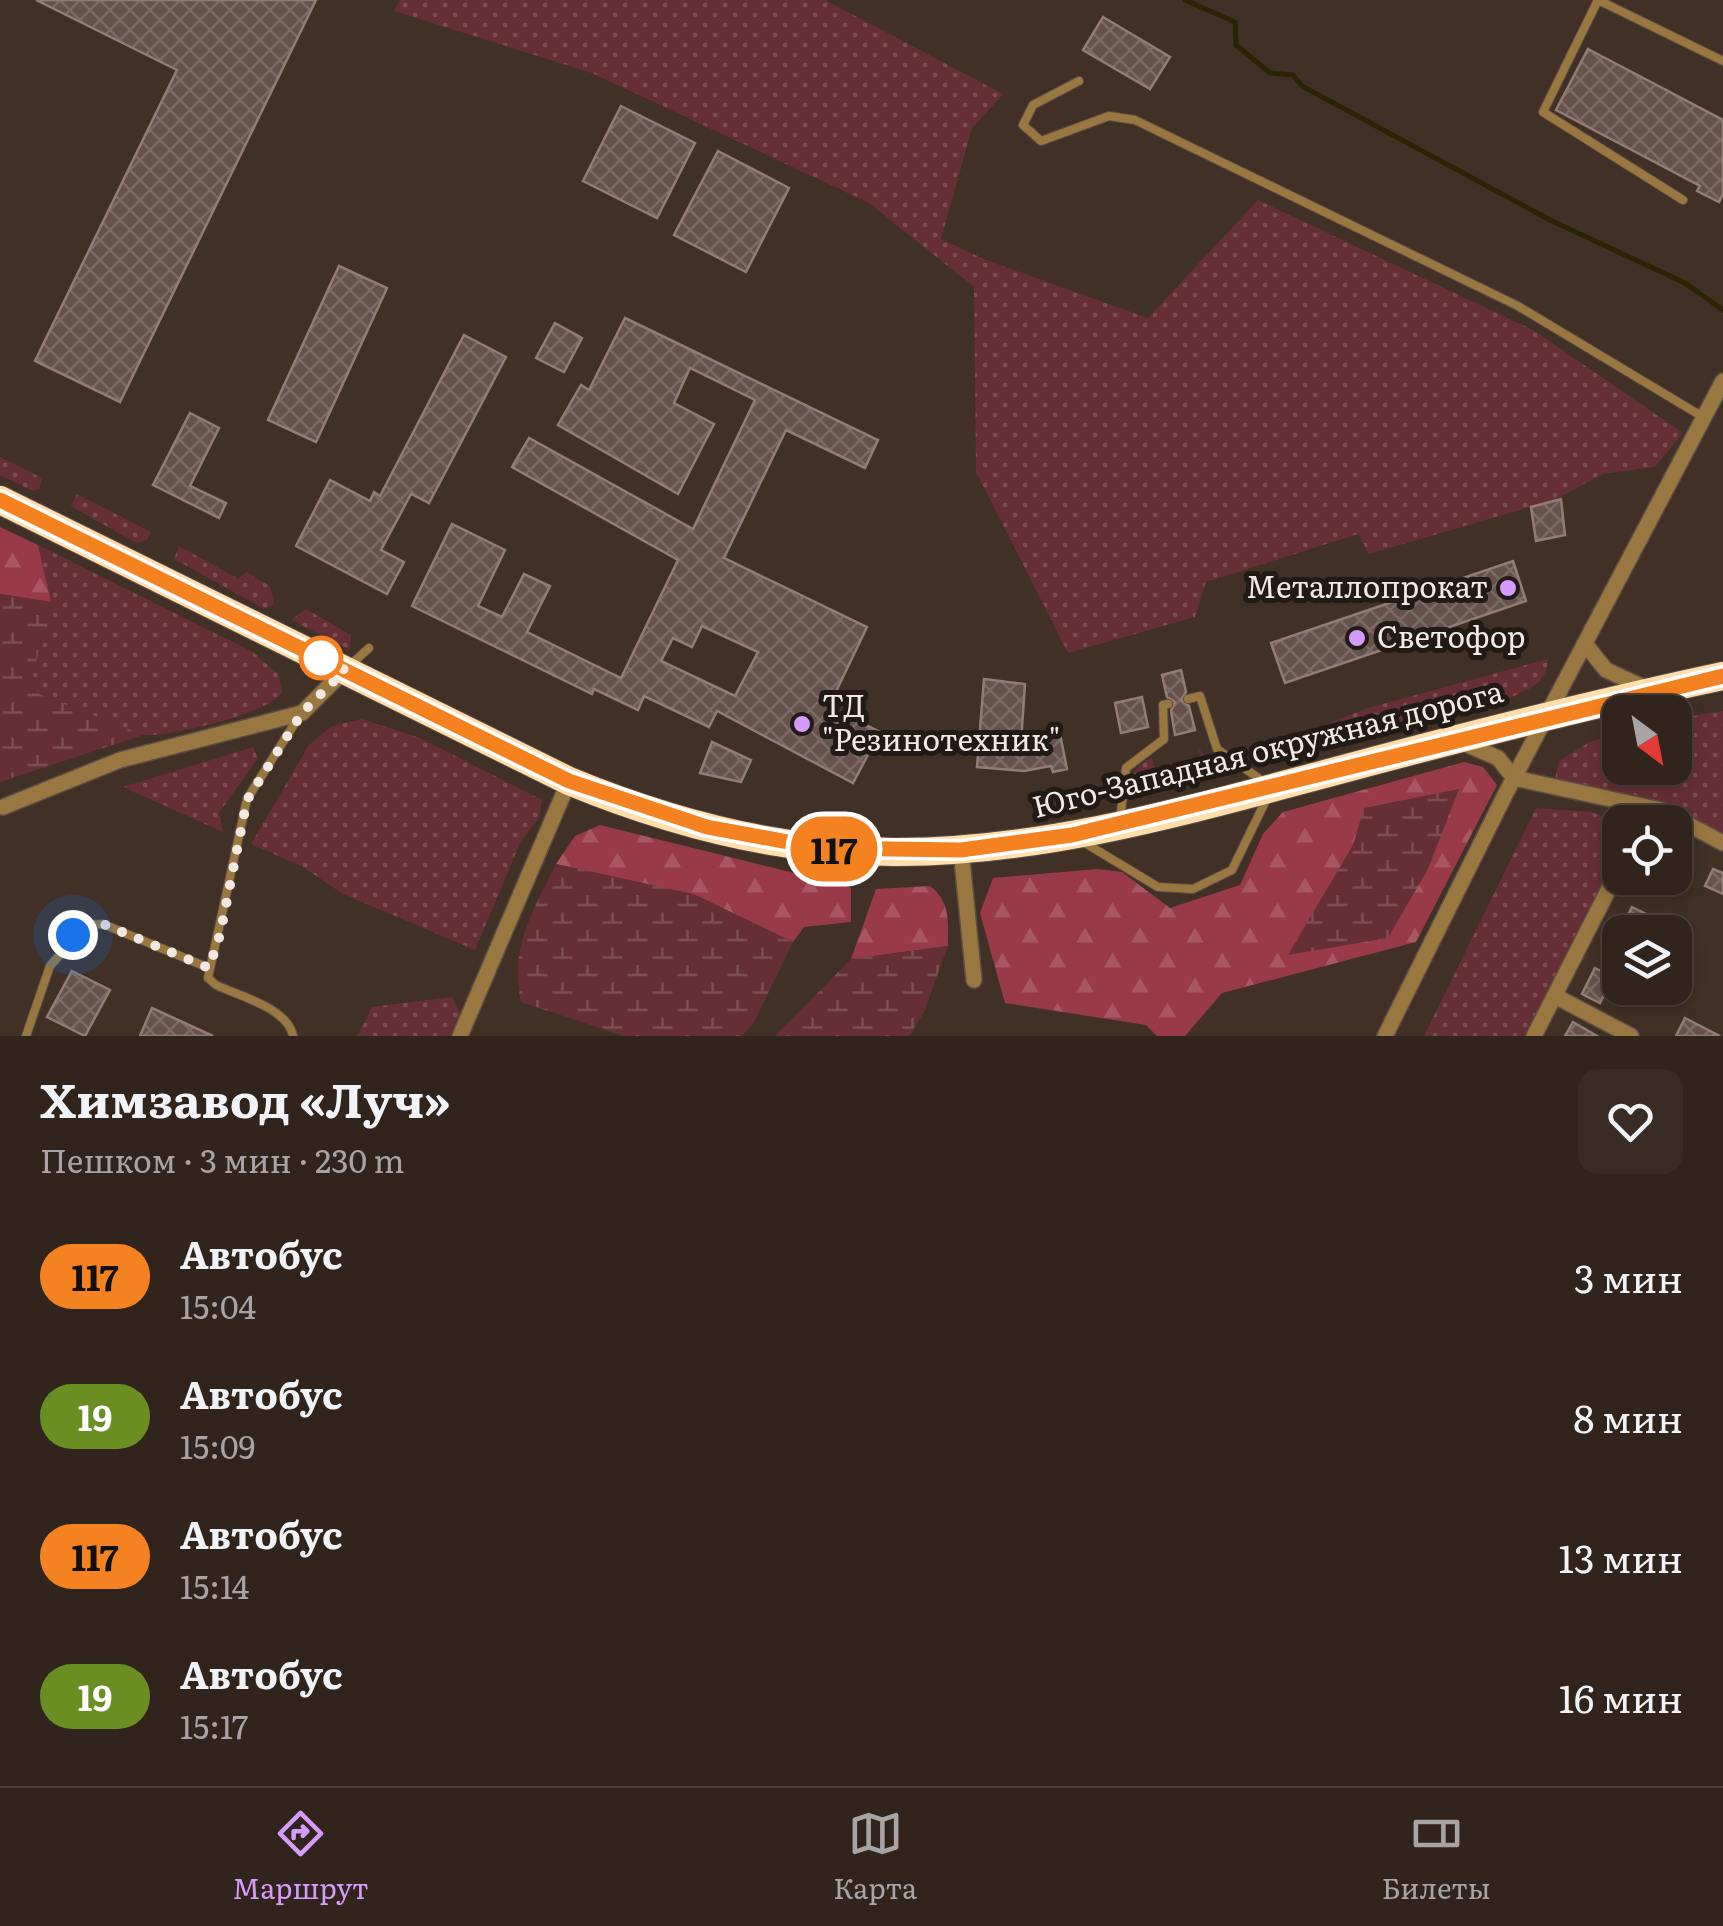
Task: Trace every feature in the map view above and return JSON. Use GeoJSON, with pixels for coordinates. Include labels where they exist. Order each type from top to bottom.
{"type":"FeatureCollection","features":[{"type":"Feature","properties":{"kind":"highway","name":"Юго-Западная окружная дорога"},"geometry":{"type":"LineString","coordinates":[[0,500],[569,781],[650,811],[764,840],[892,852],[961,850],[1072,835],[1723,676]]}},
{"type":"Feature","properties":{"kind":"street"},"geometry":{"type":"LineString","coordinates":[[1385,1036],[1514,778],[1723,382]]}},
{"type":"Feature","properties":{"kind":"street"},"geometry":{"type":"LineString","coordinates":[[1586,645],[1606,670],[1627,684],[1654,691]]}},
{"type":"Feature","properties":{"kind":"street"},"geometry":{"type":"LineString","coordinates":[[1,811],[120,760],[302,713],[345,670]]}},
{"type":"Feature","properties":{"kind":"street"},"geometry":{"type":"LineString","coordinates":[[1453,740],[1498,758],[1514,778],[1605,805]]}},
{"type":"Feature","properties":{"kind":"street"},"geometry":{"type":"LineString","coordinates":[[460,1036],[569,781]]}},
{"type":"Feature","properties":{"kind":"street"},"geometry":{"type":"LineString","coordinates":[[1692,826],[1723,843]]}},
{"type":"Feature","properties":{"kind":"street"},"geometry":{"type":"LineString","coordinates":[[961,850],[974,980]]}},
{"type":"Feature","properties":{"kind":"street"},"geometry":{"type":"LineString","coordinates":[[1534,1036],[1606,895]]}},
{"type":"Feature","properties":{"kind":"street"},"geometry":{"type":"LineString","coordinates":[[1555,996],[1632,1036]]}},
{"type":"Feature","properties":{"kind":"lane"},"geometry":{"type":"LineString","coordinates":[[1683,200],[1542,112],[1598,0],[1723,62]]}},
{"type":"Feature","properties":{"kind":"lane"},"geometry":{"type":"LineString","coordinates":[[1080,81],[1033,105],[1023,125],[1041,141],[1109,116],[1136,120],[1518,306],[1703,417]]}},
{"type":"Feature","properties":{"kind":"lane"},"geometry":{"type":"LineString","coordinates":[[345,670],[369,648]]}},
{"type":"Feature","properties":{"kind":"lane"},"geometry":{"type":"LineString","coordinates":[[1072,835],[1158,887],[1192,889],[1232,870],[1272,788],[1217,749],[1200,696],[1188,699]]}},
{"type":"Feature","properties":{"kind":"lane"},"geometry":{"type":"LineString","coordinates":[[1120,825],[1126,768],[1164,739],[1163,705],[1168,704]]}},
{"type":"Feature","properties":{"kind":"lane"},"geometry":{"type":"LineString","coordinates":[[294,1036],[292,1025],[282,1016],[216,986],[208,978],[247,800],[302,713]]}},
{"type":"Feature","properties":{"kind":"lane"},"geometry":{"type":"LineString","coordinates":[[26,1036],[50,966],[73,935],[86,925],[103,924],[209,968]]}},
{"type":"Feature","properties":{"kind":"green space"},"geometry":{"type":"Polygon","coordinates":[[[400,0],[825,0],[1003,94],[972,128],[941,239],[986,260],[1148,318],[1258,200],[1533,330],[1683,433],[1655,467],[1603,474],[1554,500],[1369,554],[1358,534],[1206,582],[1195,617],[1068,653],[976,472],[974,287],[869,203],[592,73],[394,11],[400,0]]]}},
{"type":"Feature","properties":{"kind":"green space"},"geometry":{"type":"Polygon","coordinates":[[[0,457],[42,478],[39,489],[33,491],[0,475],[0,457]]]}},
{"type":"Feature","properties":{"kind":"green space"},"geometry":{"type":"Polygon","coordinates":[[[77,494],[151,532],[147,540],[136,543],[71,506],[77,494]]]}},
{"type":"Feature","properties":{"kind":"green space"},"geometry":{"type":"Polygon","coordinates":[[[0,527],[38,545],[51,602],[0,594],[0,527]]]}},
{"type":"Feature","properties":{"kind":"green space"},"geometry":{"type":"Polygon","coordinates":[[[38,545],[253,652],[279,675],[282,693],[239,716],[196,728],[144,735],[104,723],[29,689],[51,602],[38,545]]]}},
{"type":"Feature","properties":{"kind":"green space"},"geometry":{"type":"Polygon","coordinates":[[[179,546],[239,579],[246,572],[270,586],[274,604],[264,609],[174,559],[179,546]]]}},
{"type":"Feature","properties":{"kind":"green space"},"geometry":{"type":"Polygon","coordinates":[[[0,594],[51,602],[29,690],[143,735],[0,782],[0,594]]]}},
{"type":"Feature","properties":{"kind":"green space"},"geometry":{"type":"Polygon","coordinates":[[[306,609],[351,635],[350,650],[291,620],[306,609]]]}},
{"type":"Feature","properties":{"kind":"green space"},"geometry":{"type":"Polygon","coordinates":[[[1548,659],[1540,681],[1504,700],[1334,748],[1327,724],[1368,708],[1548,659]]]}},
{"type":"Feature","properties":{"kind":"green space"},"geometry":{"type":"Polygon","coordinates":[[[1723,711],[1723,843],[1692,828],[1692,805],[1645,805],[1622,794],[1580,793],[1554,784],[1559,761],[1602,738],[1602,785],[1692,785],[1692,716],[1723,711]]]}},
{"type":"Feature","properties":{"kind":"green space"},"geometry":{"type":"Polygon","coordinates":[[[362,719],[420,738],[542,800],[539,818],[521,841],[475,950],[343,894],[303,867],[251,844],[309,745],[332,726],[362,719]]]}},
{"type":"Feature","properties":{"kind":"green space"},"geometry":{"type":"Polygon","coordinates":[[[253,747],[258,758],[219,813],[223,832],[123,787],[253,747]]]}},
{"type":"Feature","properties":{"kind":"green space"},"geometry":{"type":"Polygon","coordinates":[[[1199,749],[1216,769],[1216,777],[1132,794],[1133,776],[1141,764],[1152,758],[1156,772],[1200,762],[1199,749]]]}},
{"type":"Feature","properties":{"kind":"green space"},"geometry":{"type":"Polygon","coordinates":[[[1464,762],[1483,767],[1497,785],[1416,942],[1222,993],[1185,1036],[1157,1036],[1146,1025],[1005,1003],[980,913],[993,878],[1098,869],[1122,872],[1170,908],[1240,885],[1263,834],[1283,812],[1464,762]]]}},
{"type":"Feature","properties":{"kind":"green space"},"geometry":{"type":"Polygon","coordinates":[[[1459,789],[1428,869],[1388,938],[1288,955],[1353,845],[1364,808],[1459,789]]]}},
{"type":"Feature","properties":{"kind":"green space"},"geometry":{"type":"Polygon","coordinates":[[[1536,808],[1592,812],[1602,817],[1602,895],[1615,895],[1540,1036],[1424,1036],[1536,808]]]}},
{"type":"Feature","properties":{"kind":"green space"},"geometry":{"type":"Polygon","coordinates":[[[600,825],[802,875],[835,875],[851,888],[851,922],[804,927],[793,942],[695,895],[556,864],[575,836],[600,825]]]}},
{"type":"Feature","properties":{"kind":"green space"},"geometry":{"type":"Polygon","coordinates":[[[556,864],[693,894],[793,942],[754,1022],[742,1036],[624,1036],[521,1002],[518,964],[525,930],[556,864]]]}},
{"type":"Feature","properties":{"kind":"green space"},"geometry":{"type":"Polygon","coordinates":[[[930,886],[945,906],[948,946],[851,959],[876,889],[930,886]]]}},
{"type":"Feature","properties":{"kind":"green space"},"geometry":{"type":"Polygon","coordinates":[[[948,946],[924,1012],[909,1036],[775,1036],[851,959],[948,946]]]}},
{"type":"Feature","properties":{"kind":"green space"},"geometry":{"type":"Polygon","coordinates":[[[452,997],[460,1013],[450,1036],[357,1036],[372,1007],[452,997]]]}},
{"type":"Feature","properties":{"kind":"building"},"geometry":{"type":"Polygon","coordinates":[[[36,0],[316,0],[120,402],[35,361],[177,70],[36,0]]]}},
{"type":"Feature","properties":{"kind":"building"},"geometry":{"type":"Polygon","coordinates":[[[1103,17],[1170,57],[1150,89],[1083,50],[1103,17]]]}},
{"type":"Feature","properties":{"kind":"building"},"geometry":{"type":"Polygon","coordinates":[[[1588,49],[1723,120],[1723,194],[1719,202],[1697,191],[1700,186],[1556,110],[1588,49]]]}},
{"type":"Feature","properties":{"kind":"building"},"geometry":{"type":"Polygon","coordinates":[[[621,106],[695,143],[657,218],[583,181],[621,106]]]}},
{"type":"Feature","properties":{"kind":"building"},"geometry":{"type":"Polygon","coordinates":[[[718,151],[789,188],[746,272],[674,235],[718,151]]]}},
{"type":"Feature","properties":{"kind":"building"},"geometry":{"type":"Polygon","coordinates":[[[339,266],[387,288],[316,442],[268,420],[339,266]]]}},
{"type":"Feature","properties":{"kind":"building"},"geometry":{"type":"Polygon","coordinates":[[[625,318],[878,440],[865,468],[786,430],[724,558],[867,627],[829,706],[880,732],[853,783],[717,711],[709,727],[644,696],[638,710],[594,689],[592,694],[412,606],[452,524],[505,550],[478,606],[502,617],[524,574],[550,586],[527,632],[621,678],[678,560],[512,467],[529,438],[693,529],[755,400],[690,368],[674,403],[714,424],[678,494],[558,425],[581,385],[589,390],[625,318]],[[702,626],[692,647],[673,638],[661,661],[735,696],[758,652],[702,626]]]}},
{"type":"Feature","properties":{"kind":"building"},"geometry":{"type":"Polygon","coordinates":[[[555,323],[582,338],[564,372],[536,358],[555,323]]]}},
{"type":"Feature","properties":{"kind":"building"},"geometry":{"type":"Polygon","coordinates":[[[464,335],[506,357],[429,503],[411,494],[381,550],[404,562],[387,594],[296,546],[330,480],[370,501],[374,492],[380,496],[464,335]]]}},
{"type":"Feature","properties":{"kind":"building"},"geometry":{"type":"Polygon","coordinates":[[[190,413],[219,428],[190,486],[226,503],[219,518],[153,485],[190,413]]]}},
{"type":"Feature","properties":{"kind":"building"},"geometry":{"type":"Polygon","coordinates":[[[1561,499],[1565,535],[1536,541],[1531,507],[1561,499]]]}},
{"type":"Feature","properties":{"kind":"building"},"geometry":{"type":"Polygon","coordinates":[[[1513,561],[1526,601],[1285,683],[1271,643],[1513,561]]]}},
{"type":"Feature","properties":{"kind":"building"},"geometry":{"type":"Polygon","coordinates":[[[1181,670],[1186,692],[1181,700],[1189,706],[1195,730],[1175,735],[1171,711],[1175,702],[1167,697],[1162,675],[1181,670]]]}},
{"type":"Feature","properties":{"kind":"building"},"geometry":{"type":"Polygon","coordinates":[[[984,679],[1025,684],[1021,742],[1060,734],[1067,769],[1053,772],[1051,766],[1024,771],[977,767],[984,679]]]}},
{"type":"Feature","properties":{"kind":"building"},"geometry":{"type":"Polygon","coordinates":[[[1142,697],[1148,727],[1121,733],[1115,703],[1142,697]]]}},
{"type":"Feature","properties":{"kind":"building"},"geometry":{"type":"Polygon","coordinates":[[[712,742],[751,760],[741,782],[700,773],[712,742]]]}},
{"type":"Feature","properties":{"kind":"building"},"geometry":{"type":"Polygon","coordinates":[[[1713,869],[1723,873],[1723,894],[1705,886],[1713,869]]]}},
{"type":"Feature","properties":{"kind":"building"},"geometry":{"type":"Polygon","coordinates":[[[1632,907],[1648,915],[1628,915],[1632,907]]]}},
{"type":"Feature","properties":{"kind":"building"},"geometry":{"type":"Polygon","coordinates":[[[1595,968],[1602,972],[1600,1003],[1582,994],[1595,968]]]}},
{"type":"Feature","properties":{"kind":"building"},"geometry":{"type":"Polygon","coordinates":[[[72,971],[110,990],[85,1036],[47,1017],[72,971]]]}},
{"type":"Feature","properties":{"kind":"building"},"geometry":{"type":"Polygon","coordinates":[[[152,1008],[213,1036],[140,1036],[152,1008]]]}},
{"type":"Feature","properties":{"kind":"building"},"geometry":{"type":"Polygon","coordinates":[[[1685,1018],[1720,1036],[1676,1036],[1685,1018]]]}},
{"type":"Feature","properties":{"kind":"building"},"geometry":{"type":"Polygon","coordinates":[[[1573,1022],[1597,1036],[1565,1036],[1573,1022]]]}},
{"type":"Feature","properties":{"kind":"waterway"},"geometry":{"type":"LineString","coordinates":[[1185,0],[1235,22],[1236,45],[1270,73],[1293,75],[1302,86],[1550,220],[1685,283],[1723,310]]}},
{"type":"Feature","properties":{"kind":"bus line","name":"117"},"geometry":{"type":"LineString","coordinates":[[0,500],[569,781],[616,800],[707,827],[820,848],[961,850],[1072,835],[1723,676]]}},
{"type":"Feature","properties":{"kind":"place","name":"Металлопрокат"},"geometry":{"type":"Point","coordinates":[1508,588]}},
{"type":"Feature","properties":{"kind":"place","name":"Светофор"},"geometry":{"type":"Point","coordinates":[1357,638]}},
{"type":"Feature","properties":{"kind":"place","name":"ТД \"Резинотехник\""},"geometry":{"type":"Point","coordinates":[802,724]}},
{"type":"Feature","properties":{"kind":"route"},"geometry":{"type":"LineString","coordinates":[[73,935],[86,925],[103,924],[209,968],[220,935],[247,800],[302,713],[345,670],[321,658]]}}]}
